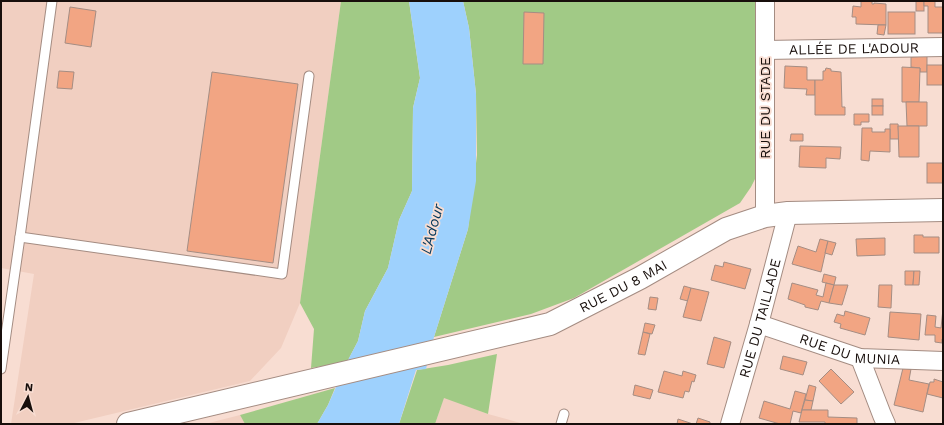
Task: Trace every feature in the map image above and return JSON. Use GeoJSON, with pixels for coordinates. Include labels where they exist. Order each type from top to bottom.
{"type":"FeatureCollection","features":[{"type":"Feature","properties":{"kind":"street","name":"RUE DU STADE"},"geometry":{"type":"LineString","coordinates":[[765,1],[765,216]]}},
{"type":"Feature","properties":{"kind":"street","name":"ALLÉE DE L'ADOUR"},"geometry":{"type":"LineString","coordinates":[[765,50],[943,47]]}},
{"type":"Feature","properties":{"kind":"street","name":"RUE DU 8 MAI"},"geometry":{"type":"LineString","coordinates":[[128,424],[550,324],[640,278],[726,229],[765,216],[788,213],[943,210]]}},
{"type":"Feature","properties":{"kind":"street","name":"RUE DU TAILLADE"},"geometry":{"type":"LineString","coordinates":[[730,424],[759,324],[788,213]]}},
{"type":"Feature","properties":{"kind":"street","name":"RUE DU MUNIA"},"geometry":{"type":"LineString","coordinates":[[759,324],[860,358],[943,361]]}},
{"type":"Feature","properties":{"kind":"street"},"geometry":{"type":"LineString","coordinates":[[860,358],[886,424]]}},
{"type":"Feature","properties":{"kind":"lane"},"geometry":{"type":"LineString","coordinates":[[1,369],[52,1]]}},
{"type":"Feature","properties":{"kind":"lane"},"geometry":{"type":"LineString","coordinates":[[20,237],[282,274],[310,76]]}},
{"type":"Feature","properties":{"kind":"lane"},"geometry":{"type":"LineString","coordinates":[[561,424],[564,414]]}},
{"type":"Feature","properties":{"kind":"shaded area"},"geometry":{"type":"Polygon","coordinates":[[[1,1],[341,1],[300,303],[281,348],[250,381],[70,424],[11,424],[34,274],[1,268],[1,1]]]}},
{"type":"Feature","properties":{"kind":"shaded area"},"geometry":{"type":"Polygon","coordinates":[[[444,397],[488,414],[524,424],[435,424],[444,397]]]}},
{"type":"Feature","properties":{"kind":"shaded area"},"geometry":{"type":"Polygon","coordinates":[[[240,415],[245,424],[205,424],[240,415]]]}},
{"type":"Feature","properties":{"kind":"green space"},"geometry":{"type":"Polygon","coordinates":[[[341,1],[409,1],[420,78],[413,108],[412,191],[399,220],[388,268],[365,311],[358,341],[347,362],[311,368],[314,329],[300,303],[341,1]]]}},
{"type":"Feature","properties":{"kind":"green space"},"geometry":{"type":"Polygon","coordinates":[[[463,1],[756,1],[757,175],[751,187],[740,203],[574,298],[531,314],[434,337],[468,229],[477,155],[476,94],[469,28],[463,1]]]}},
{"type":"Feature","properties":{"kind":"green space"},"geometry":{"type":"Polygon","coordinates":[[[497,354],[488,414],[444,398],[435,424],[399,424],[417,370],[497,354]]]}},
{"type":"Feature","properties":{"kind":"green space"},"geometry":{"type":"Polygon","coordinates":[[[335,388],[328,405],[317,424],[245,424],[240,415],[335,388]]]}},
{"type":"Feature","properties":{"kind":"water","name":"L'Adour"},"geometry":{"type":"Polygon","coordinates":[[[409,1],[463,1],[469,28],[476,94],[476,181],[468,229],[434,337],[426,369],[416,370],[399,424],[317,424],[328,405],[358,341],[365,311],[388,268],[399,220],[412,191],[413,108],[420,78],[409,1]]]}},
{"type":"Feature","properties":{"kind":"building"},"geometry":{"type":"Polygon","coordinates":[[[861,1],[872,1],[872,4],[886,4],[886,25],[856,24],[856,17],[852,17],[853,6],[861,7],[861,1]]]}},
{"type":"Feature","properties":{"kind":"building"},"geometry":{"type":"Polygon","coordinates":[[[916,1],[924,1],[924,11],[916,11],[916,1]]]}},
{"type":"Feature","properties":{"kind":"building"},"geometry":{"type":"Polygon","coordinates":[[[924,1],[935,1],[935,7],[943,7],[943,33],[928,33],[928,6],[924,6],[924,1]]]}},
{"type":"Feature","properties":{"kind":"building"},"geometry":{"type":"Polygon","coordinates":[[[70,7],[96,11],[91,47],[65,43],[70,7]]]}},
{"type":"Feature","properties":{"kind":"building"},"geometry":{"type":"Polygon","coordinates":[[[524,12],[544,13],[543,64],[523,64],[524,12]]]}},
{"type":"Feature","properties":{"kind":"building"},"geometry":{"type":"Polygon","coordinates":[[[888,12],[915,12],[915,34],[888,34],[888,12]]]}},
{"type":"Feature","properties":{"kind":"building"},"geometry":{"type":"Polygon","coordinates":[[[878,25],[886,25],[884,35],[877,34],[878,25]]]}},
{"type":"Feature","properties":{"kind":"building"},"geometry":{"type":"Polygon","coordinates":[[[927,56],[927,72],[920,72],[920,68],[911,67],[911,57],[927,56]]]}},
{"type":"Feature","properties":{"kind":"building"},"geometry":{"type":"Polygon","coordinates":[[[927,65],[943,65],[943,85],[927,85],[927,65]]]}},
{"type":"Feature","properties":{"kind":"building"},"geometry":{"type":"Polygon","coordinates":[[[785,66],[807,67],[807,80],[815,80],[815,95],[806,95],[807,89],[784,88],[785,66]]]}},
{"type":"Feature","properties":{"kind":"building"},"geometry":{"type":"Polygon","coordinates":[[[902,67],[920,68],[919,102],[902,102],[902,67]]]}},
{"type":"Feature","properties":{"kind":"building"},"geometry":{"type":"Polygon","coordinates":[[[826,68],[831,69],[831,71],[841,72],[842,107],[845,107],[845,115],[815,115],[815,80],[823,80],[823,71],[825,71],[826,68]]]}},
{"type":"Feature","properties":{"kind":"building"},"geometry":{"type":"Polygon","coordinates":[[[59,71],[74,72],[72,89],[57,88],[59,71]]]}},
{"type":"Feature","properties":{"kind":"building"},"geometry":{"type":"Polygon","coordinates":[[[212,72],[298,84],[273,263],[187,251],[212,72]]]}},
{"type":"Feature","properties":{"kind":"building"},"geometry":{"type":"Polygon","coordinates":[[[872,99],[883,99],[883,106],[872,106],[872,99]]]}},
{"type":"Feature","properties":{"kind":"building"},"geometry":{"type":"Polygon","coordinates":[[[906,102],[927,102],[927,126],[907,126],[906,102]]]}},
{"type":"Feature","properties":{"kind":"building"},"geometry":{"type":"Polygon","coordinates":[[[872,106],[883,106],[883,115],[872,115],[872,106]]]}},
{"type":"Feature","properties":{"kind":"building"},"geometry":{"type":"Polygon","coordinates":[[[854,114],[869,114],[869,122],[861,122],[861,125],[854,125],[854,114]]]}},
{"type":"Feature","properties":{"kind":"building"},"geometry":{"type":"Polygon","coordinates":[[[890,124],[898,124],[899,139],[890,139],[890,124]]]}},
{"type":"Feature","properties":{"kind":"building"},"geometry":{"type":"Polygon","coordinates":[[[898,126],[919,126],[919,157],[899,157],[898,126]]]}},
{"type":"Feature","properties":{"kind":"building"},"geometry":{"type":"Polygon","coordinates":[[[862,128],[872,128],[872,132],[885,132],[885,129],[890,129],[890,152],[870,151],[869,161],[861,160],[862,128]]]}},
{"type":"Feature","properties":{"kind":"building"},"geometry":{"type":"Polygon","coordinates":[[[791,134],[803,134],[803,141],[790,141],[791,134]]]}},
{"type":"Feature","properties":{"kind":"building"},"geometry":{"type":"Polygon","coordinates":[[[800,146],[841,147],[840,159],[826,158],[826,168],[799,167],[800,146]]]}},
{"type":"Feature","properties":{"kind":"building"},"geometry":{"type":"Polygon","coordinates":[[[927,163],[943,163],[943,183],[927,183],[927,163]]]}},
{"type":"Feature","properties":{"kind":"building"},"geometry":{"type":"Polygon","coordinates":[[[914,235],[923,235],[923,237],[939,237],[939,253],[914,253],[914,235]]]}},
{"type":"Feature","properties":{"kind":"building"},"geometry":{"type":"Polygon","coordinates":[[[885,238],[885,255],[857,256],[856,239],[885,238]]]}},
{"type":"Feature","properties":{"kind":"building"},"geometry":{"type":"Polygon","coordinates":[[[820,239],[828,241],[821,272],[792,264],[798,246],[816,252],[820,239]]]}},
{"type":"Feature","properties":{"kind":"building"},"geometry":{"type":"Polygon","coordinates":[[[828,241],[836,243],[832,255],[825,253],[828,241]]]}},
{"type":"Feature","properties":{"kind":"building"},"geometry":{"type":"Polygon","coordinates":[[[724,262],[751,269],[745,289],[711,280],[715,265],[723,267],[724,262]]]}},
{"type":"Feature","properties":{"kind":"building"},"geometry":{"type":"Polygon","coordinates":[[[905,271],[914,271],[913,285],[905,285],[905,271]]]}},
{"type":"Feature","properties":{"kind":"building"},"geometry":{"type":"Polygon","coordinates":[[[914,271],[920,271],[919,285],[913,285],[914,271]]]}},
{"type":"Feature","properties":{"kind":"building"},"geometry":{"type":"Polygon","coordinates":[[[824,274],[836,277],[834,285],[822,282],[824,274]]]}},
{"type":"Feature","properties":{"kind":"building"},"geometry":{"type":"Polygon","coordinates":[[[792,283],[818,290],[816,295],[823,297],[826,283],[834,285],[829,303],[821,301],[818,310],[805,307],[805,305],[788,299],[792,283]]]}},
{"type":"Feature","properties":{"kind":"building"},"geometry":{"type":"Polygon","coordinates":[[[834,285],[848,285],[842,305],[829,303],[834,285]]]}},
{"type":"Feature","properties":{"kind":"building"},"geometry":{"type":"Polygon","coordinates":[[[879,285],[892,285],[891,308],[878,307],[879,285]]]}},
{"type":"Feature","properties":{"kind":"building"},"geometry":{"type":"Polygon","coordinates":[[[684,286],[691,288],[688,301],[680,299],[684,286]]]}},
{"type":"Feature","properties":{"kind":"building"},"geometry":{"type":"Polygon","coordinates":[[[691,288],[709,292],[701,321],[683,317],[691,288]]]}},
{"type":"Feature","properties":{"kind":"building"},"geometry":{"type":"Polygon","coordinates":[[[650,297],[658,298],[656,310],[648,309],[650,297]]]}},
{"type":"Feature","properties":{"kind":"building"},"geometry":{"type":"Polygon","coordinates":[[[943,309],[942,343],[935,342],[935,335],[925,335],[927,315],[936,316],[935,327],[941,328],[943,309]]]}},
{"type":"Feature","properties":{"kind":"building"},"geometry":{"type":"Polygon","coordinates":[[[845,311],[870,318],[865,335],[840,328],[841,324],[834,322],[837,314],[844,316],[845,311]]]}},
{"type":"Feature","properties":{"kind":"building"},"geometry":{"type":"Polygon","coordinates":[[[890,312],[921,314],[919,340],[888,337],[890,312]]]}},
{"type":"Feature","properties":{"kind":"building"},"geometry":{"type":"Polygon","coordinates":[[[645,323],[655,325],[652,334],[643,332],[645,323]]]}},
{"type":"Feature","properties":{"kind":"building"},"geometry":{"type":"Polygon","coordinates":[[[643,332],[650,334],[645,355],[638,354],[643,332]]]}},
{"type":"Feature","properties":{"kind":"building"},"geometry":{"type":"Polygon","coordinates":[[[714,337],[731,342],[724,368],[707,364],[714,337]]]}},
{"type":"Feature","properties":{"kind":"building"},"geometry":{"type":"Polygon","coordinates":[[[783,356],[807,362],[803,375],[780,369],[783,356]]]}},
{"type":"Feature","properties":{"kind":"building"},"geometry":{"type":"Polygon","coordinates":[[[903,368],[911,369],[909,380],[929,384],[923,412],[894,405],[903,368]]]}},
{"type":"Feature","properties":{"kind":"building"},"geometry":{"type":"Polygon","coordinates":[[[831,369],[854,392],[841,404],[819,381],[831,369]]]}},
{"type":"Feature","properties":{"kind":"building"},"geometry":{"type":"Polygon","coordinates":[[[664,371],[682,376],[683,371],[696,375],[694,382],[692,381],[689,392],[685,391],[683,398],[658,392],[664,371]]]}},
{"type":"Feature","properties":{"kind":"building"},"geometry":{"type":"Polygon","coordinates":[[[934,379],[943,382],[943,398],[927,394],[930,382],[934,382],[934,379]]]}},
{"type":"Feature","properties":{"kind":"building"},"geometry":{"type":"Polygon","coordinates":[[[635,385],[653,390],[650,399],[633,395],[635,385]]]}},
{"type":"Feature","properties":{"kind":"building"},"geometry":{"type":"Polygon","coordinates":[[[809,385],[816,387],[813,401],[805,400],[809,385]]]}},
{"type":"Feature","properties":{"kind":"building"},"geometry":{"type":"Polygon","coordinates":[[[795,391],[806,394],[801,413],[793,411],[790,424],[780,424],[759,418],[764,401],[790,409],[795,391]]]}},
{"type":"Feature","properties":{"kind":"building"},"geometry":{"type":"Polygon","coordinates":[[[805,400],[813,401],[811,410],[802,410],[805,400]]]}},
{"type":"Feature","properties":{"kind":"building"},"geometry":{"type":"Polygon","coordinates":[[[802,410],[828,410],[828,417],[857,418],[857,424],[799,422],[802,410]]]}},
{"type":"Feature","properties":{"kind":"building"},"geometry":{"type":"Polygon","coordinates":[[[698,418],[710,422],[710,424],[696,424],[698,418]]]}},
{"type":"Feature","properties":{"kind":"building"},"geometry":{"type":"Polygon","coordinates":[[[678,419],[693,424],[677,424],[678,419]]]}}]}
